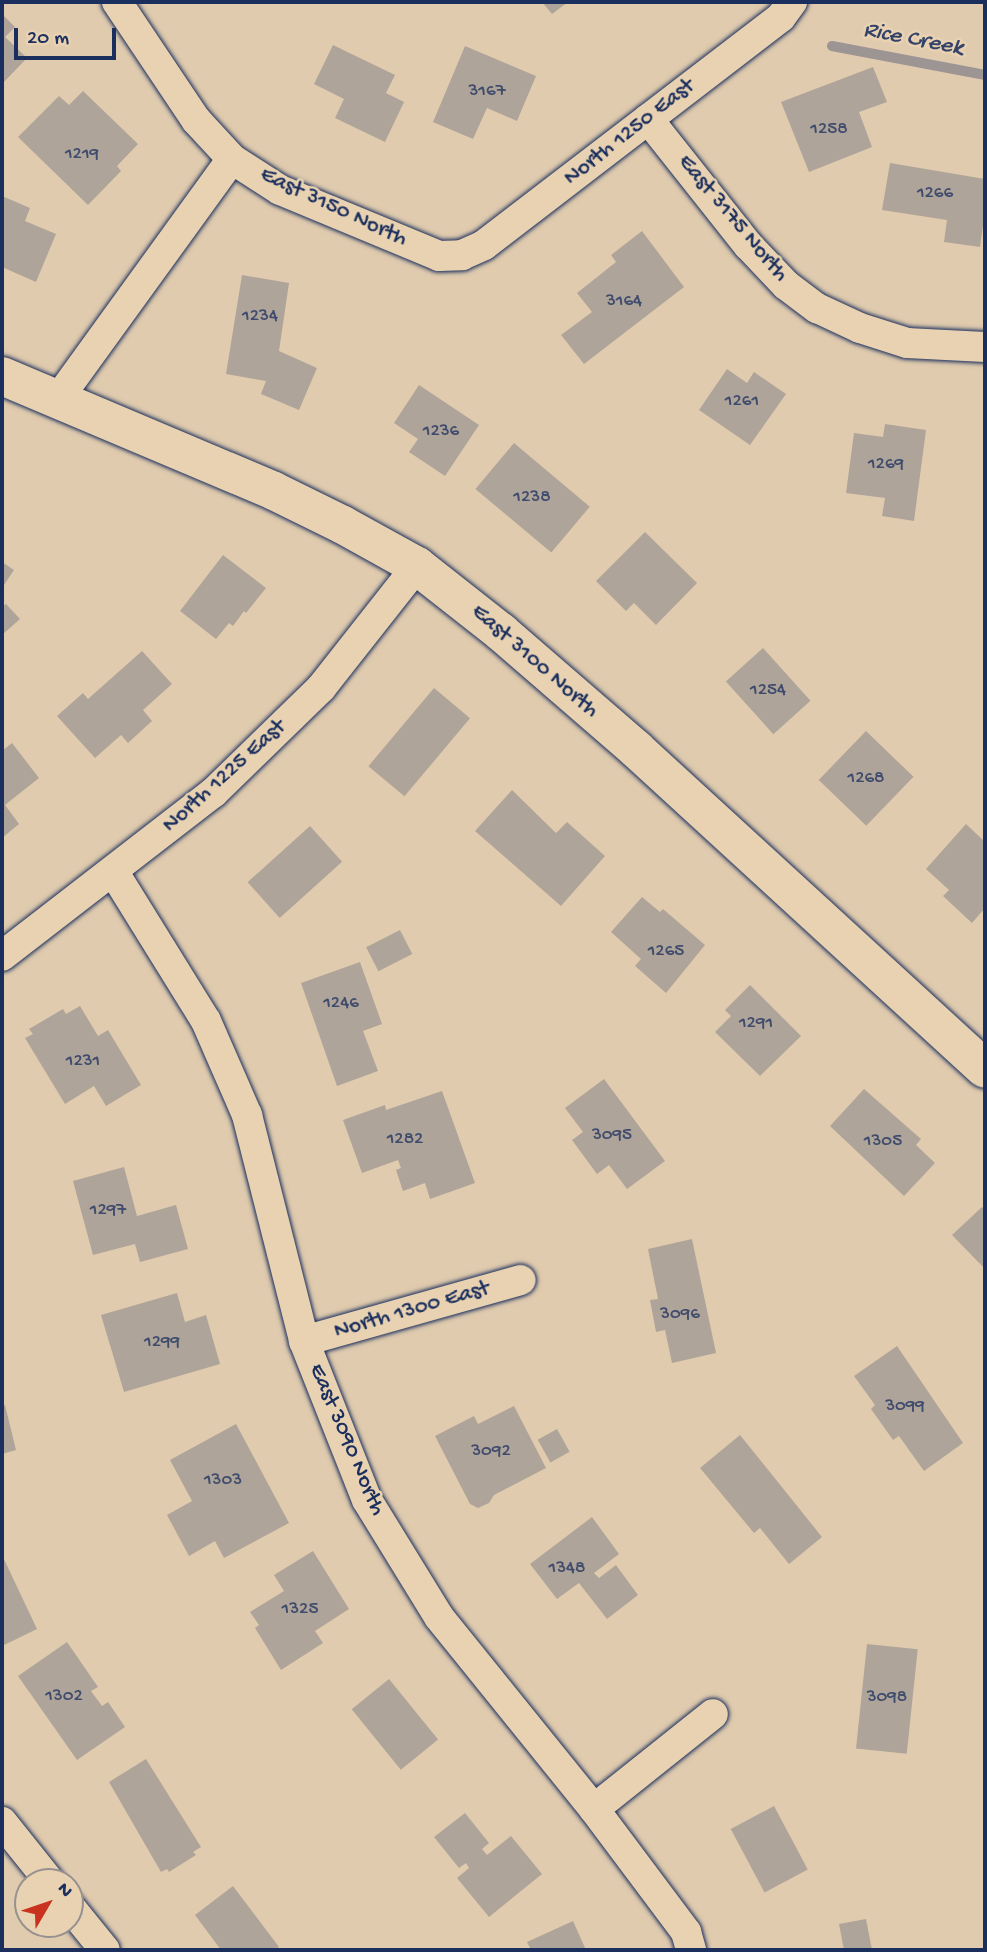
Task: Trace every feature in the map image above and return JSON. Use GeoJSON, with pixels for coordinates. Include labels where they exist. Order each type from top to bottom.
{"type":"FeatureCollection","features":[{"type":"Feature","properties":{"kind":"main road","name":"East 3100 North"},"geometry":{"type":"LineString","coordinates":[[2,376],[274,491],[417,566],[501,632],[636,749],[985,1069]]}},
{"type":"Feature","properties":{"kind":"street","name":"East 3150 North"},"geometry":{"type":"LineString","coordinates":[[117,2],[196,120],[232,159],[281,190],[439,256],[462,255]]}},
{"type":"Feature","properties":{"kind":"street","name":"North 1250 East"},"geometry":{"type":"LineString","coordinates":[[462,255],[484,245],[781,17],[792,2]]}},
{"type":"Feature","properties":{"kind":"street","name":"East 3175 North"},"geometry":{"type":"LineString","coordinates":[[648,119],[748,245],[786,285],[817,308],[860,328],[907,343],[985,347]]}},
{"type":"Feature","properties":{"kind":"street"},"geometry":{"type":"LineString","coordinates":[[58,399],[232,159]]}},
{"type":"Feature","properties":{"kind":"street","name":"North 1225 East"},"geometry":{"type":"LineString","coordinates":[[2,956],[213,793],[321,688],[417,566]]}},
{"type":"Feature","properties":{"kind":"street","name":"East 3090 North"},"geometry":{"type":"LineString","coordinates":[[113,871],[206,1021],[247,1115],[304,1341],[368,1500],[439,1617],[594,1809],[686,1932],[691,1950]]}},
{"type":"Feature","properties":{"kind":"street","name":"North 1300 East"},"geometry":{"type":"LineString","coordinates":[[304,1341],[521,1280]]}},
{"type":"Feature","properties":{"kind":"street"},"geometry":{"type":"LineString","coordinates":[[594,1809],[713,1714]]}},
{"type":"Feature","properties":{"kind":"street"},"geometry":{"type":"LineString","coordinates":[[2,1822],[39,1868]]}},
{"type":"Feature","properties":{"kind":"street"},"geometry":{"type":"LineString","coordinates":[[84,1924],[105,1950]]}},
{"type":"Feature","properties":{"kind":"building"},"geometry":{"type":"Polygon","coordinates":[[[542,2],[568,2],[552,14],[542,2]]]}},
{"type":"Feature","properties":{"kind":"building"},"geometry":{"type":"Polygon","coordinates":[[[2,14],[15,27],[5,37],[27,58],[2,84],[2,14]]]}},
{"type":"Feature","properties":{"kind":"building"},"geometry":{"type":"Polygon","coordinates":[[[333,45],[395,75],[386,93],[404,102],[385,142],[335,118],[344,99],[314,84],[333,45]]]}},
{"type":"Feature","properties":{"kind":"building"},"geometry":{"type":"Polygon","coordinates":[[[465,46],[536,76],[517,121],[487,108],[473,139],[433,122],[465,46]]]}},
{"type":"Feature","properties":{"kind":"building"},"geometry":{"type":"Polygon","coordinates":[[[873,67],[887,102],[859,112],[872,147],[809,172],[781,102],[873,67]]]}},
{"type":"Feature","properties":{"kind":"building"},"geometry":{"type":"Polygon","coordinates":[[[83,91],[138,144],[117,166],[121,171],[88,205],[18,137],[59,96],[69,105],[83,91]]]}},
{"type":"Feature","properties":{"kind":"building"},"geometry":{"type":"Polygon","coordinates":[[[890,163],[985,179],[985,212],[980,247],[944,242],[947,220],[882,210],[890,163]]]}},
{"type":"Feature","properties":{"kind":"building"},"geometry":{"type":"Polygon","coordinates":[[[2,196],[30,208],[25,221],[56,234],[36,282],[2,267],[2,196]]]}},
{"type":"Feature","properties":{"kind":"building"},"geometry":{"type":"Polygon","coordinates":[[[642,231],[684,287],[584,364],[561,335],[592,312],[577,293],[616,262],[611,255],[642,231]]]}},
{"type":"Feature","properties":{"kind":"building"},"geometry":{"type":"Polygon","coordinates":[[[242,275],[289,283],[279,351],[317,368],[299,410],[261,394],[266,381],[226,374],[242,275]]]}},
{"type":"Feature","properties":{"kind":"building"},"geometry":{"type":"Polygon","coordinates":[[[727,369],[747,383],[754,372],[786,394],[750,445],[699,410],[727,369]]]}},
{"type":"Feature","properties":{"kind":"building"},"geometry":{"type":"Polygon","coordinates":[[[419,385],[479,425],[445,476],[409,452],[418,439],[394,423],[419,385]]]}},
{"type":"Feature","properties":{"kind":"building"},"geometry":{"type":"Polygon","coordinates":[[[885,424],[926,430],[914,521],[882,516],[885,498],[846,493],[854,433],[883,437],[885,424]]]}},
{"type":"Feature","properties":{"kind":"building"},"geometry":{"type":"Polygon","coordinates":[[[514,443],[590,507],[551,553],[475,489],[514,443]]]}},
{"type":"Feature","properties":{"kind":"building"},"geometry":{"type":"Polygon","coordinates":[[[645,532],[697,583],[656,625],[634,603],[626,611],[596,581],[645,532]]]}},
{"type":"Feature","properties":{"kind":"building"},"geometry":{"type":"Polygon","coordinates":[[[223,555],[266,588],[246,613],[244,611],[233,626],[229,623],[216,639],[180,611],[223,555]]]}},
{"type":"Feature","properties":{"kind":"building"},"geometry":{"type":"Polygon","coordinates":[[[2,562],[14,570],[2,588],[2,562]]]}},
{"type":"Feature","properties":{"kind":"building"},"geometry":{"type":"Polygon","coordinates":[[[6,604],[20,619],[2,635],[2,607],[6,604]]]}},
{"type":"Feature","properties":{"kind":"building"},"geometry":{"type":"Polygon","coordinates":[[[763,648],[811,701],[773,734],[726,681],[763,648]]]}},
{"type":"Feature","properties":{"kind":"building"},"geometry":{"type":"Polygon","coordinates":[[[142,651],[172,684],[143,710],[152,721],[128,743],[121,735],[95,758],[57,716],[83,693],[88,699],[142,651]]]}},
{"type":"Feature","properties":{"kind":"building"},"geometry":{"type":"Polygon","coordinates":[[[434,688],[470,718],[404,796],[368,766],[434,688]]]}},
{"type":"Feature","properties":{"kind":"building"},"geometry":{"type":"Polygon","coordinates":[[[866,731],[913,777],[866,826],[819,780],[866,731]]]}},
{"type":"Feature","properties":{"kind":"building"},"geometry":{"type":"Polygon","coordinates":[[[12,743],[39,778],[5,805],[19,824],[2,838],[2,751],[12,743]]]}},
{"type":"Feature","properties":{"kind":"building"},"geometry":{"type":"Polygon","coordinates":[[[512,790],[556,833],[567,822],[605,856],[561,906],[475,831],[512,790]]]}},
{"type":"Feature","properties":{"kind":"building"},"geometry":{"type":"Polygon","coordinates":[[[966,824],[985,842],[985,908],[972,923],[943,896],[949,890],[926,869],[966,824]]]}},
{"type":"Feature","properties":{"kind":"building"},"geometry":{"type":"Polygon","coordinates":[[[310,826],[342,862],[280,918],[248,882],[310,826]]]}},
{"type":"Feature","properties":{"kind":"building"},"geometry":{"type":"Polygon","coordinates":[[[642,897],[660,912],[663,909],[705,945],[666,993],[635,966],[641,959],[611,932],[642,897]]]}},
{"type":"Feature","properties":{"kind":"building"},"geometry":{"type":"Polygon","coordinates":[[[400,930],[412,954],[378,971],[366,947],[400,930]]]}},
{"type":"Feature","properties":{"kind":"building"},"geometry":{"type":"Polygon","coordinates":[[[360,962],[382,1024],[363,1031],[378,1071],[337,1086],[301,983],[360,962]]]}},
{"type":"Feature","properties":{"kind":"building"},"geometry":{"type":"Polygon","coordinates":[[[750,985],[801,1036],[760,1076],[715,1032],[731,1016],[725,1010],[750,985]]]}},
{"type":"Feature","properties":{"kind":"building"},"geometry":{"type":"Polygon","coordinates":[[[80,1006],[98,1036],[108,1030],[141,1085],[106,1106],[94,1086],[65,1104],[25,1038],[33,1034],[29,1029],[63,1009],[66,1014],[80,1006]]]}},
{"type":"Feature","properties":{"kind":"building"},"geometry":{"type":"Polygon","coordinates":[[[604,1079],[665,1161],[627,1189],[609,1165],[597,1174],[572,1140],[583,1132],[565,1108],[604,1079]]]}},
{"type":"Feature","properties":{"kind":"building"},"geometry":{"type":"Polygon","coordinates":[[[864,1089],[921,1139],[916,1145],[935,1163],[904,1196],[830,1126],[864,1089]]]}},
{"type":"Feature","properties":{"kind":"building"},"geometry":{"type":"Polygon","coordinates":[[[442,1091],[475,1183],[430,1199],[425,1183],[403,1191],[396,1170],[401,1168],[398,1160],[362,1173],[343,1120],[385,1105],[386,1110],[442,1091]]]}},
{"type":"Feature","properties":{"kind":"building"},"geometry":{"type":"Polygon","coordinates":[[[124,1167],[137,1216],[176,1205],[188,1249],[140,1262],[135,1244],[93,1255],[73,1181],[124,1167]]]}},
{"type":"Feature","properties":{"kind":"building"},"geometry":{"type":"Polygon","coordinates":[[[982,1207],[985,1210],[985,1269],[952,1235],[982,1207]]]}},
{"type":"Feature","properties":{"kind":"building"},"geometry":{"type":"Polygon","coordinates":[[[692,1239],[716,1353],[672,1363],[665,1330],[656,1332],[650,1300],[658,1299],[648,1249],[692,1239]]]}},
{"type":"Feature","properties":{"kind":"building"},"geometry":{"type":"Polygon","coordinates":[[[177,1293],[185,1322],[206,1315],[220,1364],[124,1392],[101,1315],[177,1293]]]}},
{"type":"Feature","properties":{"kind":"building"},"geometry":{"type":"Polygon","coordinates":[[[897,1346],[963,1443],[924,1471],[899,1436],[893,1440],[871,1409],[875,1405],[854,1376],[897,1346]]]}},
{"type":"Feature","properties":{"kind":"building"},"geometry":{"type":"Polygon","coordinates":[[[5,1405],[16,1450],[2,1454],[2,1406],[5,1405]]]}},
{"type":"Feature","properties":{"kind":"building"},"geometry":{"type":"Polygon","coordinates":[[[514,1406],[546,1468],[494,1495],[489,1503],[478,1508],[470,1504],[435,1436],[474,1416],[478,1424],[514,1406]]]}},
{"type":"Feature","properties":{"kind":"building"},"geometry":{"type":"Polygon","coordinates":[[[236,1424],[289,1523],[224,1558],[215,1541],[189,1556],[167,1515],[192,1501],[170,1460],[236,1424]]]}},
{"type":"Feature","properties":{"kind":"building"},"geometry":{"type":"Polygon","coordinates":[[[557,1429],[570,1452],[550,1462],[538,1440],[557,1429]]]}},
{"type":"Feature","properties":{"kind":"building"},"geometry":{"type":"Polygon","coordinates":[[[740,1435],[822,1537],[789,1564],[760,1528],[754,1533],[700,1468],[740,1435]]]}},
{"type":"Feature","properties":{"kind":"building"},"geometry":{"type":"Polygon","coordinates":[[[592,1517],[619,1554],[594,1573],[599,1578],[616,1565],[638,1595],[607,1619],[579,1583],[557,1599],[530,1564],[592,1517]]]}},
{"type":"Feature","properties":{"kind":"building"},"geometry":{"type":"Polygon","coordinates":[[[313,1551],[349,1609],[315,1631],[323,1643],[281,1670],[255,1628],[259,1625],[250,1612],[284,1591],[274,1575],[313,1551]]]}},
{"type":"Feature","properties":{"kind":"building"},"geometry":{"type":"Polygon","coordinates":[[[2,1555],[37,1629],[2,1646],[2,1555]]]}},
{"type":"Feature","properties":{"kind":"building"},"geometry":{"type":"Polygon","coordinates":[[[67,1642],[98,1687],[91,1691],[102,1706],[108,1702],[125,1727],[77,1760],[18,1676],[67,1642]]]}},
{"type":"Feature","properties":{"kind":"building"},"geometry":{"type":"Polygon","coordinates":[[[867,1644],[918,1649],[907,1754],[856,1748],[867,1644]]]}},
{"type":"Feature","properties":{"kind":"building"},"geometry":{"type":"Polygon","coordinates":[[[389,1679],[438,1740],[401,1770],[352,1709],[389,1679]]]}},
{"type":"Feature","properties":{"kind":"building"},"geometry":{"type":"Polygon","coordinates":[[[146,1759],[201,1847],[193,1852],[196,1855],[169,1872],[167,1869],[161,1872],[109,1782],[146,1759]]]}},
{"type":"Feature","properties":{"kind":"building"},"geometry":{"type":"Polygon","coordinates":[[[774,1806],[808,1870],[765,1893],[731,1829],[774,1806]]]}},
{"type":"Feature","properties":{"kind":"building"},"geometry":{"type":"Polygon","coordinates":[[[465,1813],[489,1843],[482,1849],[487,1855],[511,1836],[542,1874],[489,1917],[457,1878],[469,1868],[466,1863],[459,1868],[434,1837],[465,1813]]]}},
{"type":"Feature","properties":{"kind":"building"},"geometry":{"type":"Polygon","coordinates":[[[233,1886],[279,1947],[274,1950],[221,1950],[195,1915],[233,1886]]]}},
{"type":"Feature","properties":{"kind":"building"},"geometry":{"type":"Polygon","coordinates":[[[866,1919],[872,1950],[844,1950],[839,1924],[866,1919]]]}},
{"type":"Feature","properties":{"kind":"building"},"geometry":{"type":"Polygon","coordinates":[[[573,1921],[586,1950],[531,1950],[527,1942],[573,1921]]]}},
{"type":"Feature","properties":{"kind":"waterway","name":"Rice Creek"},"geometry":{"type":"LineString","coordinates":[[832,46],[985,75]]}}]}
